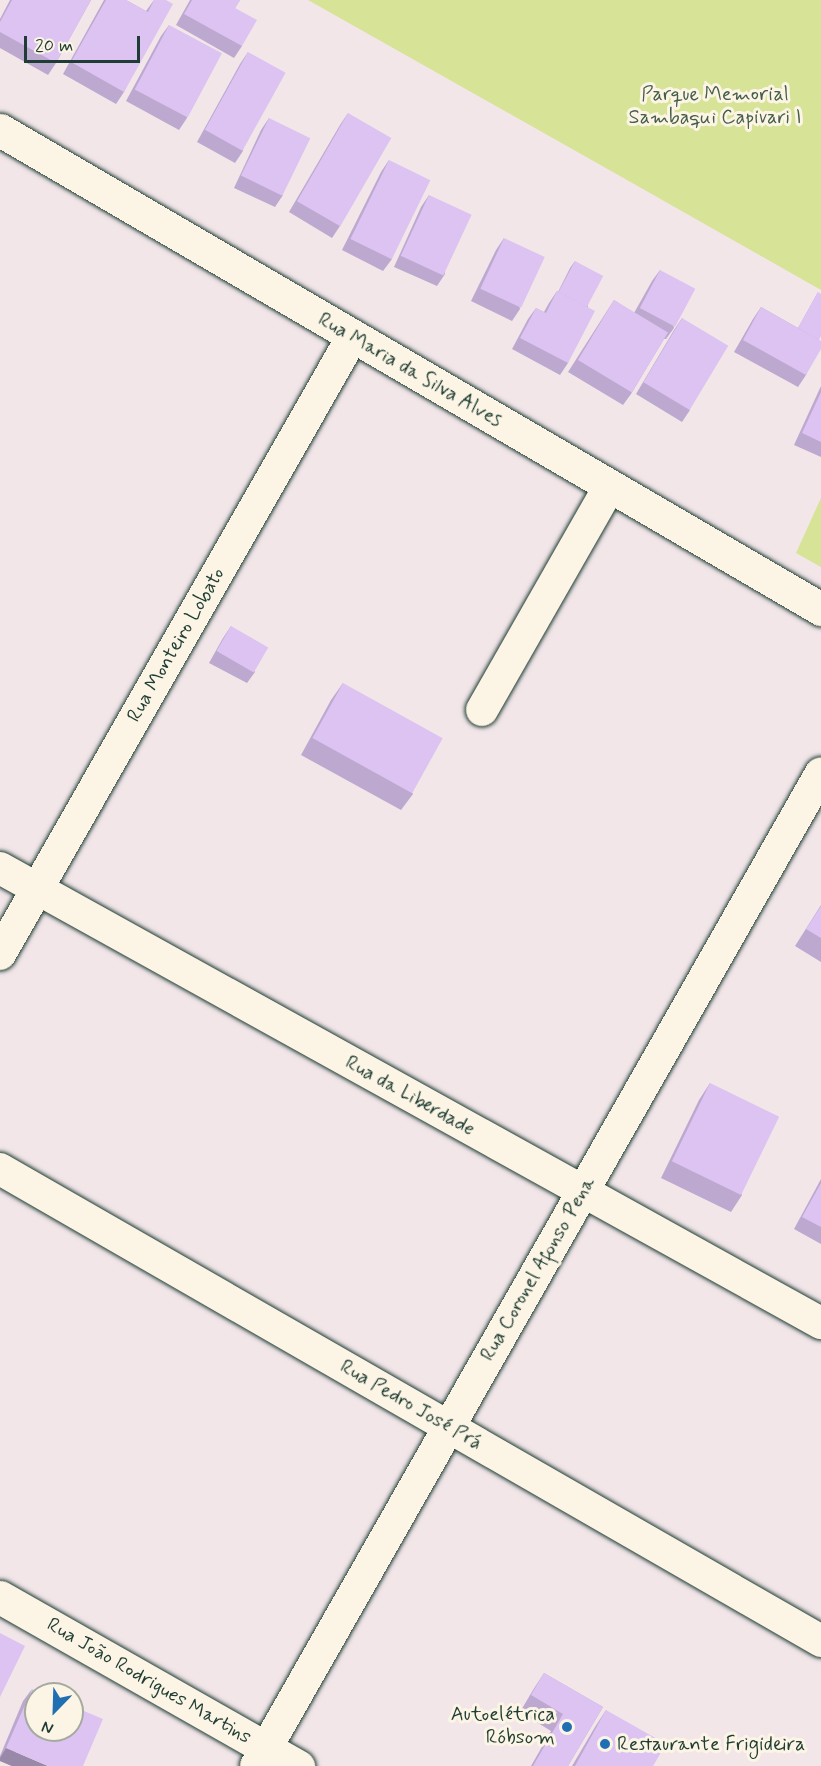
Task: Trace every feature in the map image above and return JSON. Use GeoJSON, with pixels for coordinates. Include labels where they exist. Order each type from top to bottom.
{"type":"FeatureCollection","features":[{"type":"Feature","properties":{"kind":"street","name":"Rua Maria da Silva Alves"},"geometry":{"type":"LineString","coordinates":[[0,130],[821,609]]}},
{"type":"Feature","properties":{"kind":"street","name":"Rua Monteiro Lobato"},"geometry":{"type":"LineString","coordinates":[[0,954],[352,336]]}},
{"type":"Feature","properties":{"kind":"street"},"geometry":{"type":"LineString","coordinates":[[482,710],[610,486]]}},
{"type":"Feature","properties":{"kind":"street","name":"Rua Coronel Afonso Pena"},"geometry":{"type":"LineString","coordinates":[[261,1757],[821,773]]}},
{"type":"Feature","properties":{"kind":"street","name":"Rua da Liberdade"},"geometry":{"type":"LineString","coordinates":[[0,868],[821,1323]]}},
{"type":"Feature","properties":{"kind":"street","name":"Rua Pedro José Prá"},"geometry":{"type":"LineString","coordinates":[[0,1169],[821,1641]]}},
{"type":"Feature","properties":{"kind":"street","name":"Rua João Rodrigues Martins"},"geometry":{"type":"LineString","coordinates":[[0,1597],[261,1757],[298,1766]]}},
{"type":"Feature","properties":{"kind":"green space","name":"Parque Memorial Sambaqui Capivari I"},"geometry":{"type":"Polygon","coordinates":[[[308,0],[821,0],[821,290],[627,180],[308,0]]]}},
{"type":"Feature","properties":{"kind":"green space"},"geometry":{"type":"Polygon","coordinates":[[[821,498],[821,567],[796,553],[821,498]]]}},
{"type":"Feature","properties":{"kind":"building"},"geometry":{"type":"Polygon","coordinates":[[[12,0],[91,0],[56,63],[0,32],[0,22],[12,0]]]}},
{"type":"Feature","properties":{"kind":"building"},"geometry":{"type":"Polygon","coordinates":[[[106,0],[126,0],[148,12],[154,0],[166,0],[173,4],[124,92],[71,62],[106,0]]]}},
{"type":"Feature","properties":{"kind":"building"},"geometry":{"type":"Polygon","coordinates":[[[192,0],[240,0],[235,8],[257,20],[242,46],[184,14],[192,0]]]}},
{"type":"Feature","properties":{"kind":"building"},"geometry":{"type":"Polygon","coordinates":[[[169,25],[222,53],[188,118],[135,89],[169,25]]]}},
{"type":"Feature","properties":{"kind":"building"},"geometry":{"type":"Polygon","coordinates":[[[248,52],[286,73],[242,151],[205,130],[248,52]]]}},
{"type":"Feature","properties":{"kind":"building"},"geometry":{"type":"Polygon","coordinates":[[[348,113],[391,138],[340,226],[297,201],[348,113]]]}},
{"type":"Feature","properties":{"kind":"building"},"geometry":{"type":"Polygon","coordinates":[[[269,118],[310,138],[282,196],[241,176],[269,118]]]}},
{"type":"Feature","properties":{"kind":"building"},"geometry":{"type":"Polygon","coordinates":[[[389,160],[430,180],[392,259],[350,239],[389,160]]]}},
{"type":"Feature","properties":{"kind":"building"},"geometry":{"type":"Polygon","coordinates":[[[429,195],[472,215],[443,276],[401,256],[429,195]]]}},
{"type":"Feature","properties":{"kind":"building"},"geometry":{"type":"Polygon","coordinates":[[[504,238],[545,257],[521,308],[480,289],[504,238]]]}},
{"type":"Feature","properties":{"kind":"building"},"geometry":{"type":"Polygon","coordinates":[[[575,261],[603,276],[587,307],[559,292],[575,261]]]}},
{"type":"Feature","properties":{"kind":"building"},"geometry":{"type":"Polygon","coordinates":[[[660,270],[695,289],[675,327],[640,308],[660,270]]]}},
{"type":"Feature","properties":{"kind":"building"},"geometry":{"type":"Polygon","coordinates":[[[557,291],[595,311],[568,363],[520,338],[536,308],[546,313],[557,291]]]}},
{"type":"Feature","properties":{"kind":"building"},"geometry":{"type":"Polygon","coordinates":[[[818,292],[821,294],[821,336],[819,340],[798,328],[818,292]]]}},
{"type":"Feature","properties":{"kind":"building"},"geometry":{"type":"Polygon","coordinates":[[[614,300],[668,332],[632,392],[578,360],[614,300]]]}},
{"type":"Feature","properties":{"kind":"building"},"geometry":{"type":"Polygon","coordinates":[[[761,307],[821,341],[821,349],[806,375],[743,340],[761,307]]]}},
{"type":"Feature","properties":{"kind":"building"},"geometry":{"type":"Polygon","coordinates":[[[682,318],[728,346],[690,410],[643,382],[682,318]]]}},
{"type":"Feature","properties":{"kind":"building"},"geometry":{"type":"Polygon","coordinates":[[[821,392],[821,442],[802,433],[821,392]]]}},
{"type":"Feature","properties":{"kind":"building"},"geometry":{"type":"Polygon","coordinates":[[[231,626],[268,648],[254,673],[216,651],[231,626]]]}},
{"type":"Feature","properties":{"kind":"building"},"geometry":{"type":"Polygon","coordinates":[[[343,683],[443,738],[412,793],[312,738],[343,683]]]}},
{"type":"Feature","properties":{"kind":"building"},"geometry":{"type":"Polygon","coordinates":[[[821,906],[821,938],[806,929],[821,906]]]}},
{"type":"Feature","properties":{"kind":"building"},"geometry":{"type":"Polygon","coordinates":[[[710,1083],[779,1117],[741,1195],[672,1161],[710,1083]]]}},
{"type":"Feature","properties":{"kind":"building"},"geometry":{"type":"Polygon","coordinates":[[[821,1183],[821,1227],[802,1217],[821,1183]]]}},
{"type":"Feature","properties":{"kind":"building"},"geometry":{"type":"Polygon","coordinates":[[[0,1633],[25,1646],[0,1697],[0,1633]]]}},
{"type":"Feature","properties":{"kind":"building"},"geometry":{"type":"Polygon","coordinates":[[[544,1673],[603,1707],[568,1766],[533,1766],[563,1714],[531,1695],[544,1673]]]}},
{"type":"Feature","properties":{"kind":"building"},"geometry":{"type":"Polygon","coordinates":[[[24,1707],[24,1742],[84,1742],[84,1711],[103,1719],[83,1766],[48,1766],[6,1748],[24,1707]]]}},
{"type":"Feature","properties":{"kind":"building"},"geometry":{"type":"Polygon","coordinates":[[[606,1710],[666,1744],[653,1766],[575,1766],[606,1710]]]}},
{"type":"Feature","properties":{"kind":"place","name":"Autoelétrica Róbsom"},"geometry":{"type":"Point","coordinates":[567,1727]}},
{"type":"Feature","properties":{"kind":"place","name":"Restaurante Frigideira"},"geometry":{"type":"Point","coordinates":[605,1744]}}]}
